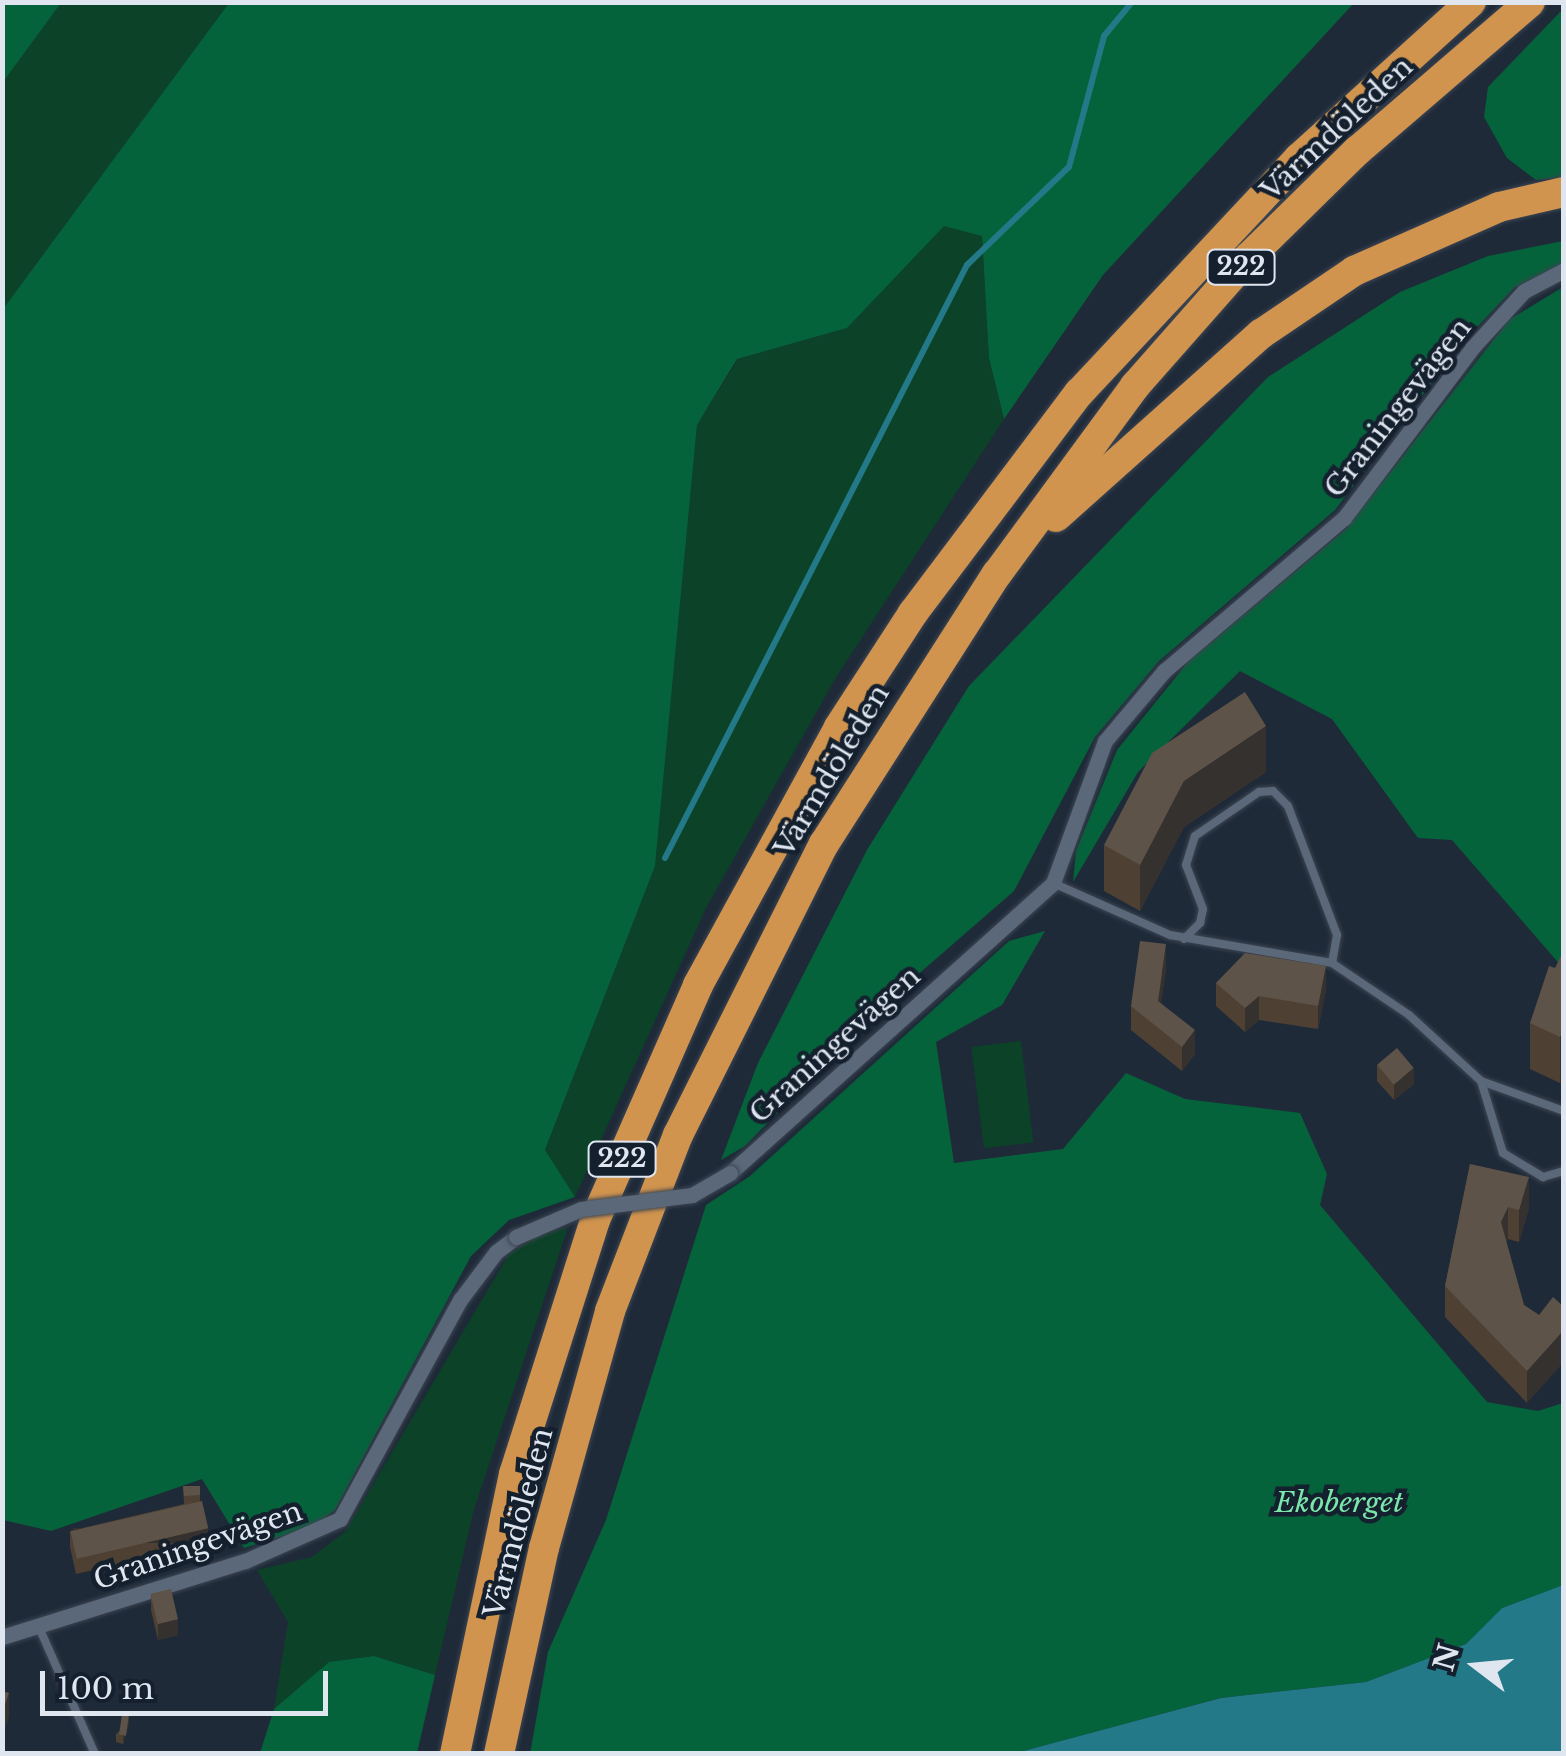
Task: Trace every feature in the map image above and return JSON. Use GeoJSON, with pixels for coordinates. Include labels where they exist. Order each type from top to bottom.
{"type":"FeatureCollection","features":[{"type":"Feature","properties":{"kind":"highway"},"geometry":{"type":"LineString","coordinates":[[1299,158],[1446,2]]}},
{"type":"Feature","properties":{"kind":"highway","name":"Värmdöleden"},"geometry":{"type":"LineString","coordinates":[[455,1754],[514,1474],[595,1220],[698,986],[755,875],[839,727],[987,512],[1167,292],[1299,158],[1471,2]]}},
{"type":"Feature","properties":{"kind":"highway","name":"Värmdöleden"},"geometry":{"type":"LineString","coordinates":[[499,1754],[544,1548],[610,1310],[678,1135],[824,844],[997,574],[1135,386],[1248,258],[1357,151],[1530,2]]}},
{"type":"Feature","properties":{"kind":"highway"},"geometry":{"type":"LineString","coordinates":[[997,574],[1148,428],[1260,334],[1354,272],[1424,237],[1499,207],[1564,192]]}},
{"type":"Feature","properties":{"kind":"street","name":"Graningevägen"},"geometry":{"type":"LineString","coordinates":[[2,1637],[246,1561],[340,1519],[460,1300],[496,1252],[516,1236],[581,1209],[692,1196],[730,1173],[1053,883],[1105,742],[1116,727],[1164,670],[1344,518],[1485,334],[1524,291],[1564,270]]}},
{"type":"Feature","properties":{"kind":"lane"},"geometry":{"type":"LineString","coordinates":[[1184,939],[1200,923],[1203,909],[1186,866],[1195,836],[1260,792],[1273,791],[1288,806],[1337,934],[1332,963]]}},
{"type":"Feature","properties":{"kind":"lane"},"geometry":{"type":"LineString","coordinates":[[1053,883],[1184,939],[1332,963],[1409,1015],[1481,1081],[1564,1110]]}},
{"type":"Feature","properties":{"kind":"lane"},"geometry":{"type":"LineString","coordinates":[[1481,1081],[1502,1153],[1543,1177],[1564,1171]]}},
{"type":"Feature","properties":{"kind":"lane"},"geometry":{"type":"LineString","coordinates":[[38,1625],[94,1754]]}},
{"type":"Feature","properties":{"kind":"green space"},"geometry":{"type":"Polygon","coordinates":[[[2,3],[61,3],[3,82],[2,3]]]}},
{"type":"Feature","properties":{"kind":"green space"},"geometry":{"type":"Polygon","coordinates":[[[61,3],[229,3],[3,309],[3,82],[61,3]]]}},
{"type":"Feature","properties":{"kind":"green space"},"geometry":{"type":"Polygon","coordinates":[[[229,3],[1354,3],[1103,275],[1004,419],[989,358],[982,236],[944,226],[847,328],[737,359],[697,425],[655,866],[545,1150],[575,1197],[509,1220],[471,1256],[335,1510],[312,1527],[244,1548],[202,1479],[51,1531],[3,1520],[3,309],[229,3]]]}},
{"type":"Feature","properties":{"kind":"green space"},"geometry":{"type":"Polygon","coordinates":[[[1563,9],[1563,177],[1536,180],[1507,158],[1484,117],[1488,87],[1563,9]]]}},
{"type":"Feature","properties":{"kind":"green space"},"geometry":{"type":"Polygon","coordinates":[[[944,225],[982,235],[989,358],[1004,419],[835,679],[706,908],[575,1197],[545,1151],[655,866],[697,425],[738,359],[847,328],[944,225]]]}},
{"type":"Feature","properties":{"kind":"green space"},"geometry":{"type":"Polygon","coordinates":[[[1563,241],[1563,263],[1515,287],[1462,343],[1335,510],[1159,661],[1095,737],[1014,891],[884,1004],[745,1146],[721,1160],[758,1063],[867,850],[969,686],[1268,377],[1400,292],[1488,256],[1563,241]]]}},
{"type":"Feature","properties":{"kind":"green space"},"geometry":{"type":"Polygon","coordinates":[[[1563,287],[1563,968],[1452,840],[1418,838],[1332,719],[1240,671],[1138,772],[1073,882],[1076,851],[1117,750],[1188,662],[1346,529],[1509,320],[1563,287]]]}},
{"type":"Feature","properties":{"kind":"green space","name":"Ekoberget"},"geometry":{"type":"Polygon","coordinates":[[[1045,931],[1002,1005],[936,1042],[954,1163],[1063,1149],[1126,1073],[1185,1099],[1300,1113],[1327,1174],[1320,1205],[1487,1402],[1538,1411],[1563,1403],[1563,1585],[1502,1608],[1466,1644],[1366,1682],[1221,1698],[1016,1753],[530,1754],[548,1652],[606,1520],[706,1205],[750,1176],[1009,941],[1045,931]]]}},
{"type":"Feature","properties":{"kind":"green space"},"geometry":{"type":"Polygon","coordinates":[[[1021,1041],[1033,1142],[984,1148],[971,1047],[1021,1041]]]}},
{"type":"Feature","properties":{"kind":"green space"},"geometry":{"type":"Polygon","coordinates":[[[568,1227],[474,1509],[435,1675],[374,1656],[330,1662],[274,1709],[288,1622],[257,1570],[312,1557],[345,1532],[509,1254],[539,1235],[568,1227]]]}},
{"type":"Feature","properties":{"kind":"green space"},"geometry":{"type":"Polygon","coordinates":[[[374,1656],[435,1675],[417,1753],[260,1753],[274,1709],[329,1662],[374,1656]]]}},
{"type":"Feature","properties":{"kind":"water"},"geometry":{"type":"Polygon","coordinates":[[[1563,1585],[1563,1753],[1016,1753],[1221,1698],[1366,1682],[1466,1644],[1502,1608],[1563,1585]]]}},
{"type":"Feature","properties":{"kind":"building"},"geometry":{"type":"Polygon","coordinates":[[[1245,692],[1266,726],[1184,781],[1140,865],[1104,845],[1152,753],[1245,692]]]}},
{"type":"Feature","properties":{"kind":"building"},"geometry":{"type":"Polygon","coordinates":[[[1140,941],[1166,944],[1158,1001],[1195,1030],[1182,1047],[1131,1006],[1140,941]]]}},
{"type":"Feature","properties":{"kind":"building"},"geometry":{"type":"Polygon","coordinates":[[[1564,950],[1564,1030],[1560,1037],[1530,1023],[1549,966],[1555,968],[1564,950]]]}},
{"type":"Feature","properties":{"kind":"building"},"geometry":{"type":"Polygon","coordinates":[[[1245,953],[1326,966],[1318,1006],[1259,996],[1245,1008],[1216,983],[1245,953]]]}},
{"type":"Feature","properties":{"kind":"building"},"geometry":{"type":"Polygon","coordinates":[[[1397,1048],[1414,1068],[1394,1085],[1377,1065],[1397,1048]]]}},
{"type":"Feature","properties":{"kind":"building"},"geometry":{"type":"Polygon","coordinates":[[[1470,1164],[1529,1177],[1519,1210],[1508,1207],[1501,1222],[1524,1305],[1539,1315],[1553,1297],[1564,1307],[1564,1330],[1527,1371],[1445,1286],[1470,1164]]]}},
{"type":"Feature","properties":{"kind":"building"},"geometry":{"type":"Polygon","coordinates":[[[183,1486],[200,1486],[200,1495],[184,1496],[183,1486]]]}},
{"type":"Feature","properties":{"kind":"building"},"geometry":{"type":"Polygon","coordinates":[[[202,1501],[208,1528],[77,1559],[70,1531],[202,1501]]]}},
{"type":"Feature","properties":{"kind":"building"},"geometry":{"type":"Polygon","coordinates":[[[171,1589],[178,1619],[158,1624],[151,1594],[171,1589]]]}},
{"type":"Feature","properties":{"kind":"building"},"geometry":{"type":"Polygon","coordinates":[[[2,1691],[9,1693],[2,1713],[2,1691]]]}},
{"type":"Feature","properties":{"kind":"building"},"geometry":{"type":"Polygon","coordinates":[[[122,1714],[129,1715],[126,1736],[119,1735],[122,1714]]]}},
{"type":"Feature","properties":{"kind":"waterway"},"geometry":{"type":"LineString","coordinates":[[665,858],[967,265],[1069,167],[1104,36],[1132,2]]}}]}
